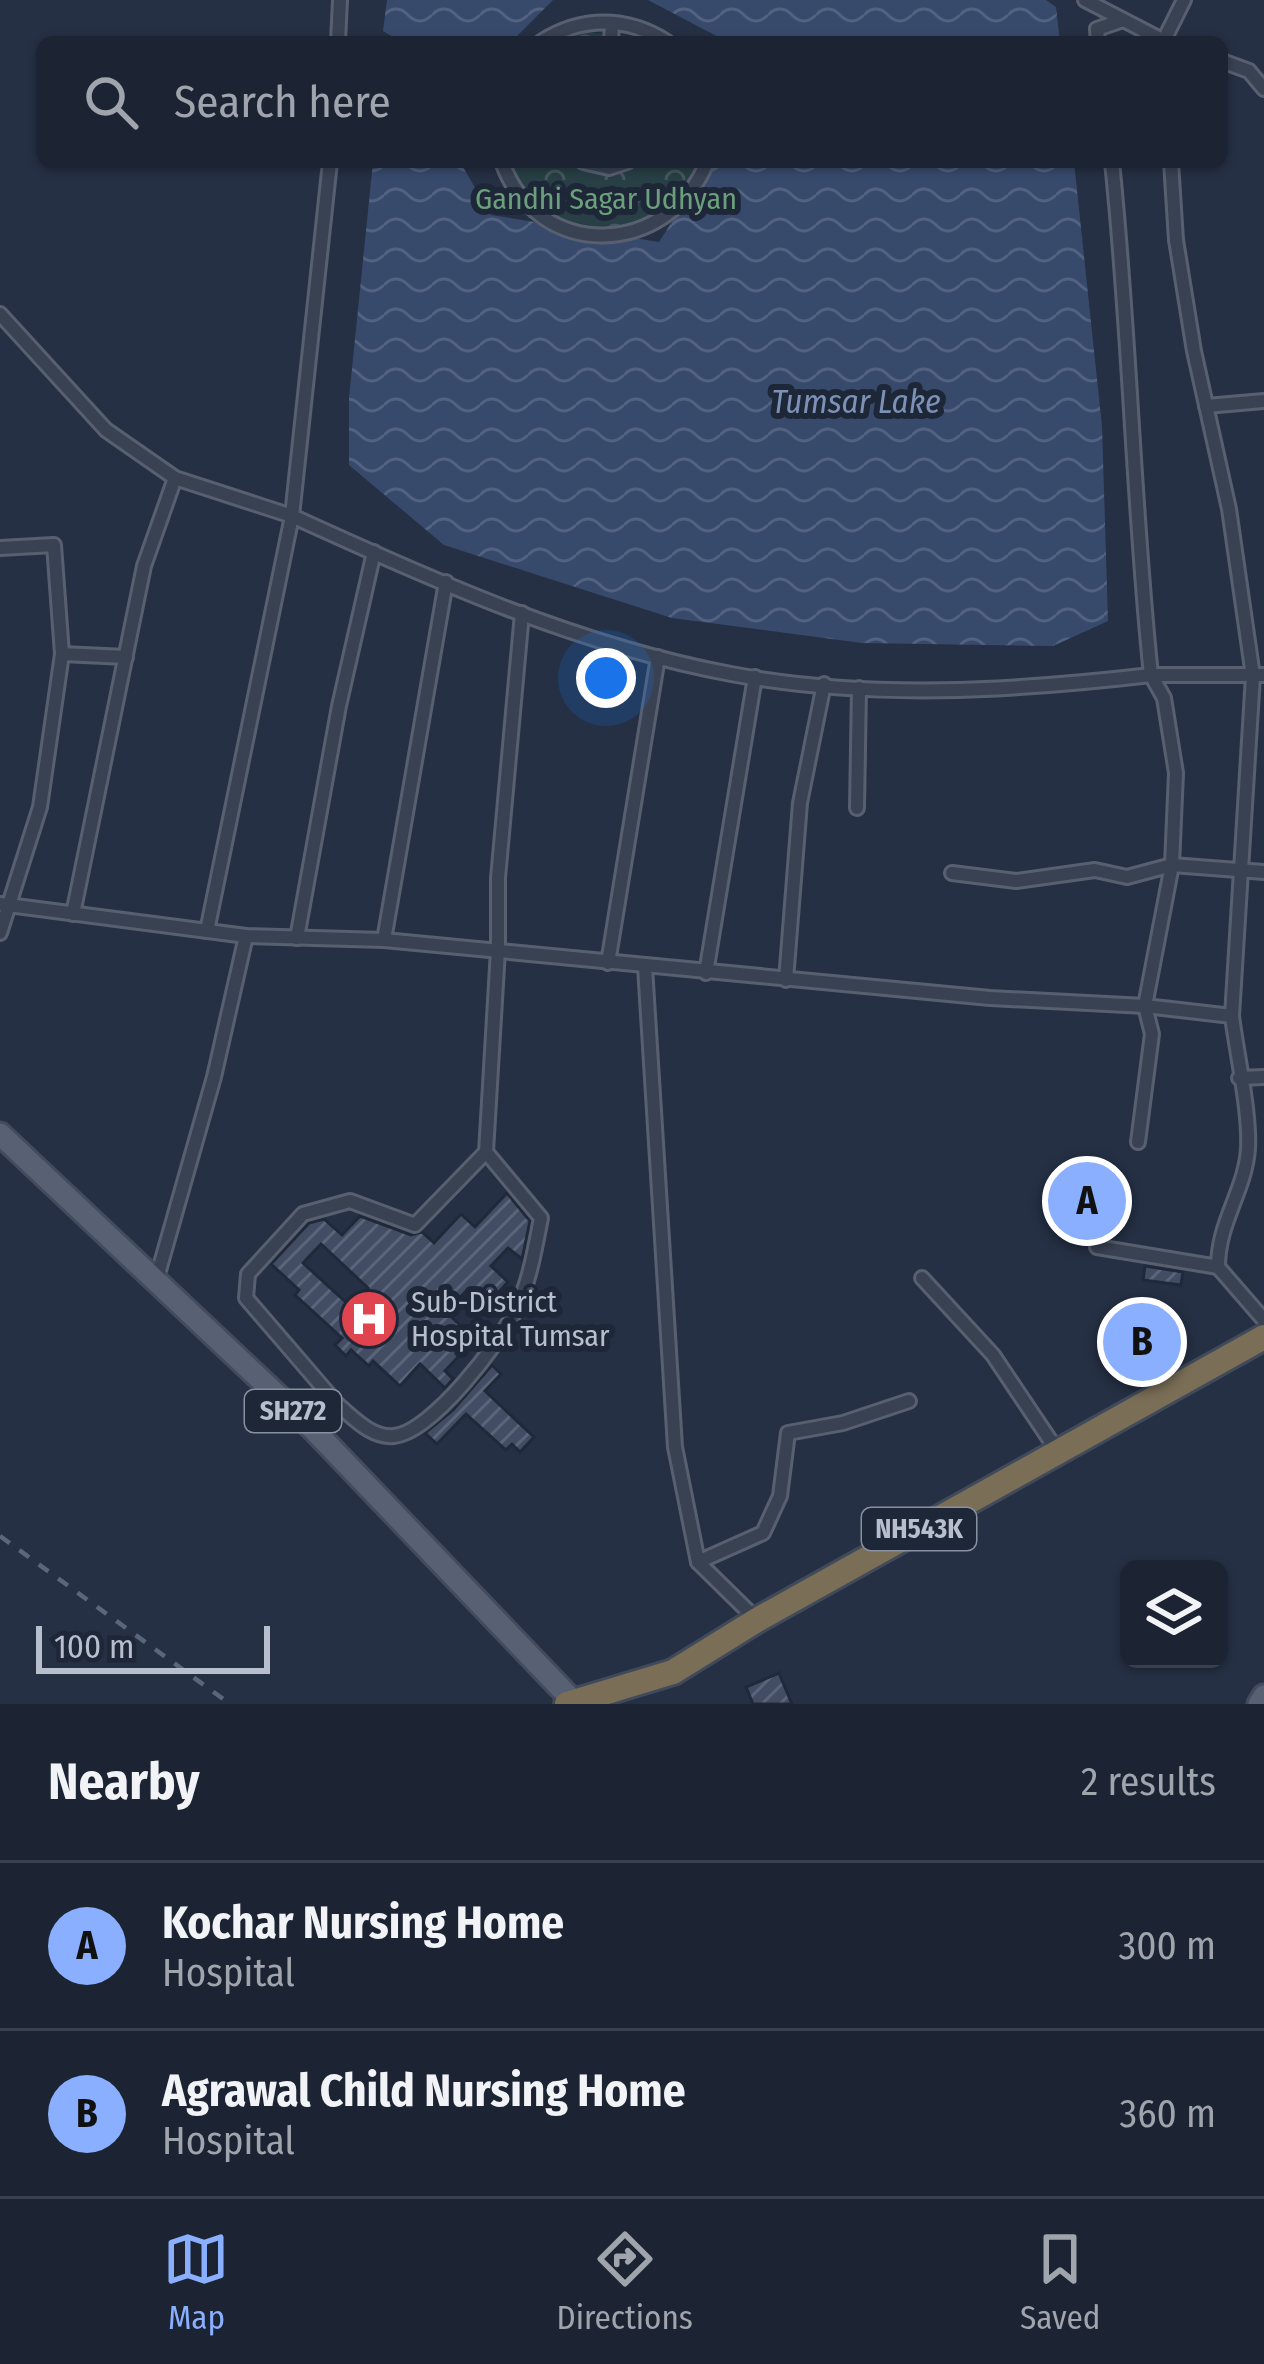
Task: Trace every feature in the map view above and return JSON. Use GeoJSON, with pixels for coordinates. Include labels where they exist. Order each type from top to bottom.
{"type":"FeatureCollection","features":[{"type":"Feature","properties":{"kind":"highway","name":"NH543K"},"geometry":{"type":"LineString","coordinates":[[570,1703],[674,1672],[757,1620],[1264,1337]]}},
{"type":"Feature","properties":{"kind":"main road","name":"SH272"},"geometry":{"type":"LineString","coordinates":[[0,1134],[313,1430],[570,1703]]}},
{"type":"Feature","properties":{"kind":"main road"},"geometry":{"type":"LineString","coordinates":[[1259,1704],[1264,1696]]}},
{"type":"Feature","properties":{"kind":"street"},"geometry":{"type":"LineString","coordinates":[[338,36],[340,0]]}},
{"type":"Feature","properties":{"kind":"street"},"geometry":{"type":"LineString","coordinates":[[1085,0],[1153,36]]}},
{"type":"Feature","properties":{"kind":"street"},"geometry":{"type":"LineString","coordinates":[[1167,36],[1184,0]]}},
{"type":"Feature","properties":{"kind":"street"},"geometry":{"type":"LineString","coordinates":[[1098,36],[1097,29],[1124,20]]}},
{"type":"Feature","properties":{"kind":"street"},"geometry":{"type":"LineString","coordinates":[[551,36],[595,21],[631,24],[656,36]]}},
{"type":"Feature","properties":{"kind":"street"},"geometry":{"type":"LineString","coordinates":[[611,36],[612,22]]}},
{"type":"Feature","properties":{"kind":"street"},"geometry":{"type":"LineString","coordinates":[[1228,64],[1249,71],[1264,89]]}},
{"type":"Feature","properties":{"kind":"street"},"geometry":{"type":"LineString","coordinates":[[207,931],[292,516],[329,168]]}},
{"type":"Feature","properties":{"kind":"street"},"geometry":{"type":"LineString","coordinates":[[504,168],[531,209],[561,228],[595,236],[630,234],[662,220],[688,196],[704,168]]}},
{"type":"Feature","properties":{"kind":"street"},"geometry":{"type":"LineString","coordinates":[[1113,168],[1151,675],[1165,698],[1176,773],[1172,865],[1145,1006],[1152,1034],[1138,1142]]}},
{"type":"Feature","properties":{"kind":"street"},"geometry":{"type":"LineString","coordinates":[[1171,168],[1176,240],[1258,675],[1232,1016],[1248,1148],[1218,1240],[1218,1267]]}},
{"type":"Feature","properties":{"kind":"street"},"geometry":{"type":"LineString","coordinates":[[0,314],[106,430],[176,478],[292,516],[522,613],[658,657],[755,677],[859,688],[970,690],[1151,675],[1258,675]]}},
{"type":"Feature","properties":{"kind":"street"},"geometry":{"type":"LineString","coordinates":[[1207,406],[1264,401]]}},
{"type":"Feature","properties":{"kind":"street"},"geometry":{"type":"LineString","coordinates":[[73,914],[144,566],[176,478]]}},
{"type":"Feature","properties":{"kind":"street"},"geometry":{"type":"LineString","coordinates":[[0,548],[54,545],[62,654],[40,807],[4,904],[0,933]]}},
{"type":"Feature","properties":{"kind":"street"},"geometry":{"type":"LineString","coordinates":[[298,938],[339,706],[374,552]]}},
{"type":"Feature","properties":{"kind":"street"},"geometry":{"type":"LineString","coordinates":[[384,940],[446,582]]}},
{"type":"Feature","properties":{"kind":"street"},"geometry":{"type":"LineString","coordinates":[[486,1152],[541,1218],[516,1309],[490,1349],[420,1425],[395,1436],[370,1432],[338,1405],[245,1298],[248,1274],[303,1214],[350,1201],[415,1225],[486,1152],[498,878],[522,613]]}},
{"type":"Feature","properties":{"kind":"street"},"geometry":{"type":"LineString","coordinates":[[62,654],[126,657]]}},
{"type":"Feature","properties":{"kind":"street"},"geometry":{"type":"LineString","coordinates":[[608,963],[658,657]]}},
{"type":"Feature","properties":{"kind":"street"},"geometry":{"type":"LineString","coordinates":[[706,973],[755,677]]}},
{"type":"Feature","properties":{"kind":"street"},"geometry":{"type":"LineString","coordinates":[[786,980],[800,803],[824,684]]}},
{"type":"Feature","properties":{"kind":"street"},"geometry":{"type":"LineString","coordinates":[[857,808],[859,688]]}},
{"type":"Feature","properties":{"kind":"street"},"geometry":{"type":"LineString","coordinates":[[952,873],[1016,880],[1095,870],[1126,877],[1172,865],[1264,872]]}},
{"type":"Feature","properties":{"kind":"street"},"geometry":{"type":"LineString","coordinates":[[4,904],[245,936],[384,940],[706,973],[1232,1016]]}},
{"type":"Feature","properties":{"kind":"street"},"geometry":{"type":"LineString","coordinates":[[155,1281],[214,1077],[245,936]]}},
{"type":"Feature","properties":{"kind":"street"},"geometry":{"type":"LineString","coordinates":[[645,967],[675,1448],[698,1562],[757,1620]]}},
{"type":"Feature","properties":{"kind":"street"},"geometry":{"type":"LineString","coordinates":[[1239,1078],[1264,1077]]}},
{"type":"Feature","properties":{"kind":"street"},"geometry":{"type":"LineString","coordinates":[[1097,1247],[1218,1267],[1264,1321]]}},
{"type":"Feature","properties":{"kind":"street"},"geometry":{"type":"LineString","coordinates":[[922,1278],[993,1354],[1058,1452]]}},
{"type":"Feature","properties":{"kind":"street"},"geometry":{"type":"LineString","coordinates":[[698,1562],[764,1533],[781,1496],[788,1433],[843,1423],[909,1401]]}},
{"type":"Feature","properties":{"kind":"street"},"geometry":{"type":"LineString","coordinates":[[313,1430],[338,1405]]}},
{"type":"Feature","properties":{"kind":"green space"},"geometry":{"type":"Polygon","coordinates":[[[559,30],[629,36],[553,36],[559,30]]]}},
{"type":"Feature","properties":{"kind":"green space","name":"Gandhi Sagar Udhyan"},"geometry":{"type":"Polygon","coordinates":[[[508,168],[702,168],[662,220],[595,236],[531,209],[508,168]]]}},
{"type":"Feature","properties":{"kind":"water"},"geometry":{"type":"Polygon","coordinates":[[[387,0],[553,0],[517,36],[391,36],[383,31],[387,0]]]}},
{"type":"Feature","properties":{"kind":"water"},"geometry":{"type":"Polygon","coordinates":[[[648,0],[1046,0],[1056,7],[1059,36],[717,36],[648,0]]]}},
{"type":"Feature","properties":{"kind":"water","name":"Tumsar Lake"},"geometry":{"type":"Polygon","coordinates":[[[372,168],[464,168],[491,215],[659,242],[706,168],[1075,168],[1102,426],[1108,621],[1053,646],[862,643],[672,618],[444,545],[349,465],[349,398],[372,168]]]}},
{"type":"Feature","properties":{"kind":"building"},"geometry":{"type":"Polygon","coordinates":[[[1080,1191],[1100,1193],[1099,1209],[1079,1206],[1080,1191]]]}},
{"type":"Feature","properties":{"kind":"building"},"geometry":{"type":"Polygon","coordinates":[[[507,1193],[530,1221],[522,1259],[508,1248],[491,1266],[508,1282],[496,1295],[484,1304],[468,1289],[446,1312],[475,1339],[445,1371],[453,1379],[445,1388],[420,1364],[400,1386],[373,1361],[369,1366],[351,1350],[346,1356],[335,1345],[342,1338],[295,1295],[299,1290],[271,1264],[309,1223],[324,1219],[342,1235],[360,1216],[411,1235],[422,1232],[434,1243],[461,1214],[475,1227],[507,1193]],[[321,1244],[303,1263],[350,1306],[368,1288],[321,1244]]]}},
{"type":"Feature","properties":{"kind":"building"},"geometry":{"type":"Polygon","coordinates":[[[1145,1266],[1183,1272],[1181,1285],[1143,1280],[1145,1266]]]}},
{"type":"Feature","properties":{"kind":"building"},"geometry":{"type":"Polygon","coordinates":[[[1141,1321],[1171,1360],[1154,1373],[1124,1334],[1141,1321]]]}},
{"type":"Feature","properties":{"kind":"building"},"geometry":{"type":"Polygon","coordinates":[[[492,1365],[501,1374],[485,1391],[534,1437],[520,1452],[512,1444],[506,1450],[466,1414],[437,1444],[425,1433],[453,1410],[492,1365]]]}},
{"type":"Feature","properties":{"kind":"building"},"geometry":{"type":"Polygon","coordinates":[[[779,1673],[792,1704],[753,1704],[746,1687],[779,1673]]]}},
{"type":"Feature","properties":{"kind":"railway"},"geometry":{"type":"LineString","coordinates":[[0,1536],[230,1704]]}},
{"type":"Feature","properties":{"kind":"place","name":"Kochar Nursing Home"},"geometry":{"type":"Point","coordinates":[1087,1201]}},
{"type":"Feature","properties":{"kind":"place","name":"Sub-District Hospital Tumsar"},"geometry":{"type":"Point","coordinates":[369,1319]}},
{"type":"Feature","properties":{"kind":"place","name":"Agrawal Child Nursing Home"},"geometry":{"type":"Point","coordinates":[1142,1342]}}]}
